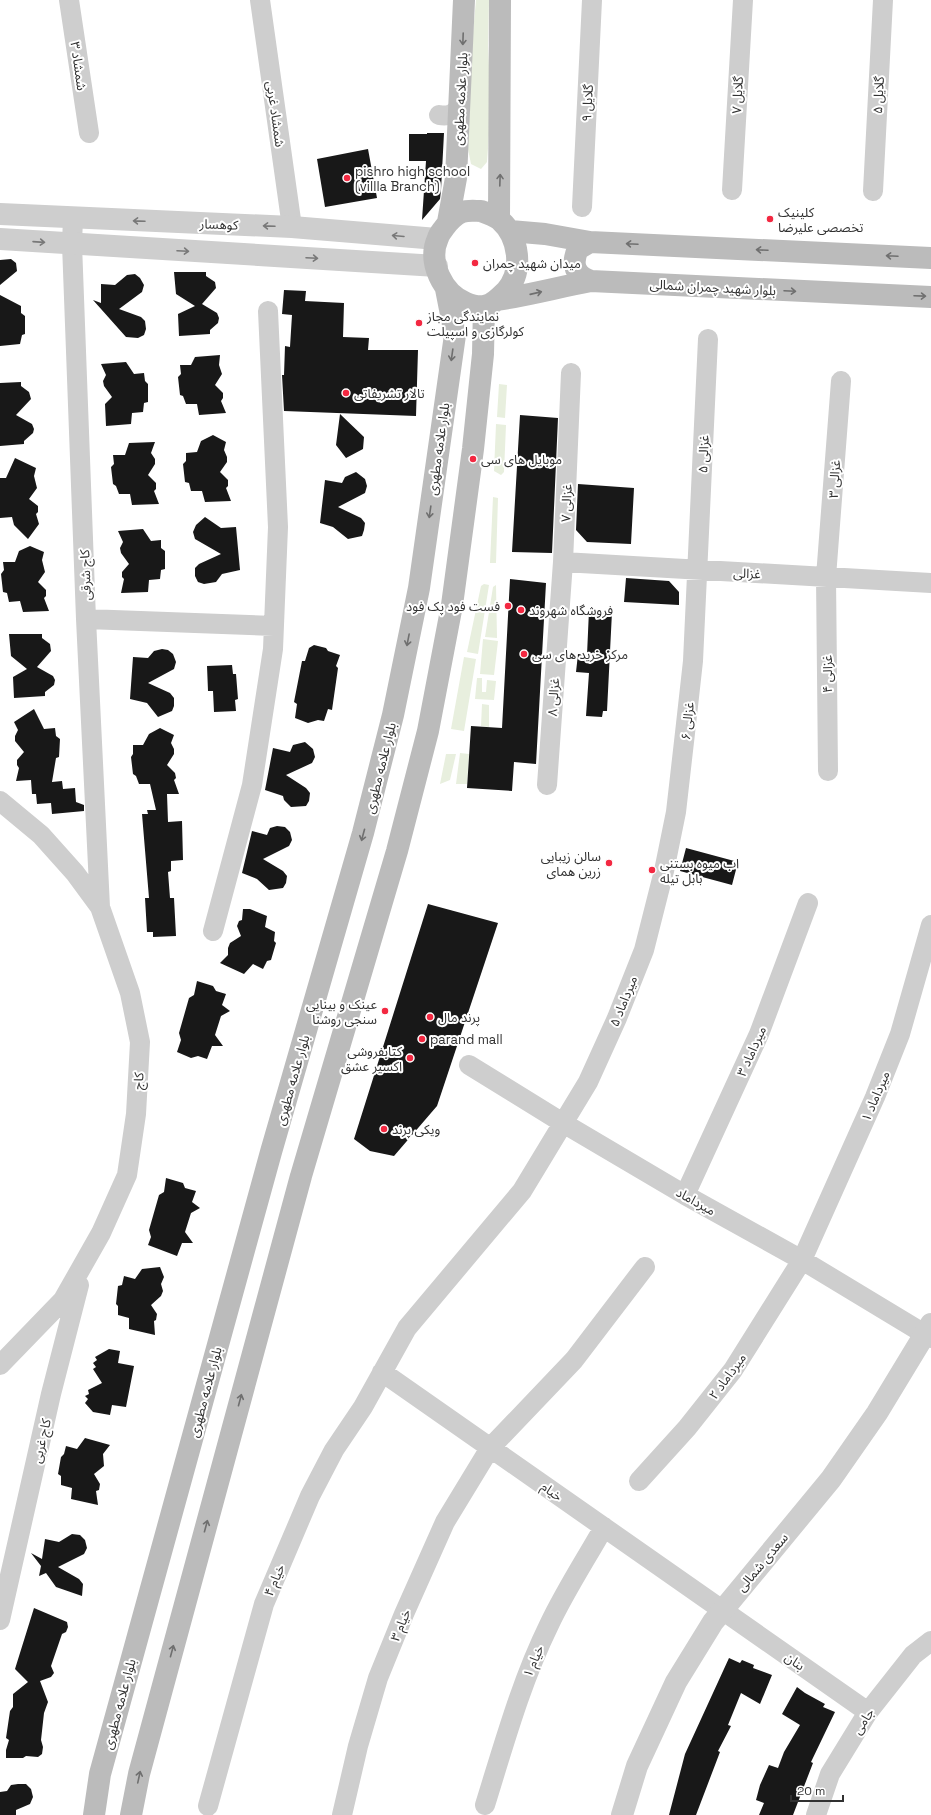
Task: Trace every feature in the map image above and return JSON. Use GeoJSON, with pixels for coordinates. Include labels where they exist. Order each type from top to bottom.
{"type":"FeatureCollection","features":[{"type":"Feature","properties":{"kind":"main road","name":"بلوار علامه مطهری"},"geometry":{"type":"LineString","coordinates":[[442,230],[456,178],[464,0]]}},
{"type":"Feature","properties":{"kind":"main road"},"geometry":{"type":"LineString","coordinates":[[500,0],[504,225],[515,243],[518,260],[509,287],[491,303],[470,305],[458,300],[446,289],[438,275],[435,258],[442,230],[462,212],[481,211],[504,225],[590,242],[931,258]]}},
{"type":"Feature","properties":{"kind":"main road"},"geometry":{"type":"LineString","coordinates":[[590,242],[578,250],[574,262],[579,275],[591,282]]}},
{"type":"Feature","properties":{"kind":"main road","name":"بلوار شهید چمران شمالی"},"geometry":{"type":"LineString","coordinates":[[491,303],[563,286],[591,282],[931,297]]}},
{"type":"Feature","properties":{"kind":"main road","name":"بلوار علامه مطهری"},"geometry":{"type":"LineString","coordinates":[[94,1815],[100,1774],[271,1152],[363,833],[393,715],[419,588],[454,335],[446,289]]}},
{"type":"Feature","properties":{"kind":"main road"},"geometry":{"type":"LineString","coordinates":[[131,1815],[139,1774],[298,1186],[397,851],[428,731],[452,605],[473,449],[483,354],[491,303]]}},
{"type":"Feature","properties":{"kind":"street","name":"شمشاد ۳"},"geometry":{"type":"LineString","coordinates":[[69,0],[89,133]]}},
{"type":"Feature","properties":{"kind":"street","name":"شمشاد غربی"},"geometry":{"type":"LineString","coordinates":[[260,0],[292,227]]}},
{"type":"Feature","properties":{"kind":"street","name":"گلایل ۹"},"geometry":{"type":"LineString","coordinates":[[582,206],[592,0]]}},
{"type":"Feature","properties":{"kind":"street","name":"گلایل ۷"},"geometry":{"type":"LineString","coordinates":[[732,190],[743,0]]}},
{"type":"Feature","properties":{"kind":"street","name":"گلایل ۵"},"geometry":{"type":"LineString","coordinates":[[873,191],[883,0]]}},
{"type":"Feature","properties":{"kind":"street"},"geometry":{"type":"LineString","coordinates":[[440,115],[446,116],[454,114],[460,107]]}},
{"type":"Feature","properties":{"kind":"street","name":"کوهسار"},"geometry":{"type":"LineString","coordinates":[[0,214],[292,227],[442,230]]}},
{"type":"Feature","properties":{"kind":"street","name":"کاج شرقی"},"geometry":{"type":"LineString","coordinates":[[73,218],[72,244],[86,619],[100,907]]}},
{"type":"Feature","properties":{"kind":"street"},"geometry":{"type":"LineString","coordinates":[[0,239],[437,266]]}},
{"type":"Feature","properties":{"kind":"street"},"geometry":{"type":"LineString","coordinates":[[213,931],[252,785],[273,649],[278,527],[268,311]]}},
{"type":"Feature","properties":{"kind":"street","name":"غزالی ۵"},"geometry":{"type":"LineString","coordinates":[[698,570],[708,338]]}},
{"type":"Feature","properties":{"kind":"street","name":"غزالی ۷"},"geometry":{"type":"LineString","coordinates":[[563,562],[571,373]]}},
{"type":"Feature","properties":{"kind":"street","name":"غزالی ۳"},"geometry":{"type":"LineString","coordinates":[[826,577],[841,381]]}},
{"type":"Feature","properties":{"kind":"street","name":"غزالی"},"geometry":{"type":"LineString","coordinates":[[563,562],[931,583]]}},
{"type":"Feature","properties":{"kind":"street","name":"غزالی ۸"},"geometry":{"type":"LineString","coordinates":[[547,785],[563,562]]}},
{"type":"Feature","properties":{"kind":"street","name":"غزالی ۶"},"geometry":{"type":"LineString","coordinates":[[664,871],[676,812],[685,734],[693,661],[698,570]]}},
{"type":"Feature","properties":{"kind":"street","name":"غزالی ۴"},"geometry":{"type":"LineString","coordinates":[[826,577],[828,771]]}},
{"type":"Feature","properties":{"kind":"street"},"geometry":{"type":"LineString","coordinates":[[86,619],[274,626]]}},
{"type":"Feature","properties":{"kind":"street","name":"کاج"},"geometry":{"type":"LineString","coordinates":[[0,801],[41,835],[75,873],[100,907],[130,993],[140,1042],[136,1114],[127,1175],[101,1233],[63,1300],[0,1365]]}},
{"type":"Feature","properties":{"kind":"street","name":"میرداماد ۵"},"geometry":{"type":"LineString","coordinates":[[382,1372],[407,1328],[522,1191],[588,1082],[617,1018],[644,950],[664,871]]}},
{"type":"Feature","properties":{"kind":"street","name":"میرداماد ۳"},"geometry":{"type":"LineString","coordinates":[[685,1195],[759,1034],[808,903]]}},
{"type":"Feature","properties":{"kind":"street","name":"میرداماد ۱"},"geometry":{"type":"LineString","coordinates":[[802,1260],[875,1097],[900,1034],[931,925]]}},
{"type":"Feature","properties":{"kind":"street","name":"میرداماد"},"geometry":{"type":"LineString","coordinates":[[469,1065],[563,1123],[685,1195],[929,1332]]}},
{"type":"Feature","properties":{"kind":"street","name":"میرداماد ۲"},"geometry":{"type":"LineString","coordinates":[[639,1481],[687,1428],[733,1370],[802,1260]]}},
{"type":"Feature","properties":{"kind":"street","name":"کاج غربی"},"geometry":{"type":"LineString","coordinates":[[0,1620],[51,1394],[84,1262]]}},
{"type":"Feature","properties":{"kind":"street","name":"خیام ۳"},"geometry":{"type":"LineString","coordinates":[[342,1815],[358,1746],[381,1671],[404,1614],[445,1522],[490,1448],[574,1360],[645,1267]]}},
{"type":"Feature","properties":{"kind":"street","name":"سعدی شمالی"},"geometry":{"type":"LineString","coordinates":[[622,1815],[637,1766],[676,1682],[713,1622],[831,1479],[877,1413],[929,1332]]}},
{"type":"Feature","properties":{"kind":"street","name":"خیام"},"geometry":{"type":"LineString","coordinates":[[382,1372],[722,1610]]}},
{"type":"Feature","properties":{"kind":"street","name":"خیام ۴"},"geometry":{"type":"LineString","coordinates":[[208,1806],[264,1604],[310,1496],[334,1450],[363,1407],[382,1372]]}},
{"type":"Feature","properties":{"kind":"street","name":"خیام ۱"},"geometry":{"type":"LineString","coordinates":[[485,1805],[510,1723],[529,1670],[549,1624],[604,1527]]}},
{"type":"Feature","properties":{"kind":"street","name":"بنان"},"geometry":{"type":"LineString","coordinates":[[722,1610],[868,1712]]}},
{"type":"Feature","properties":{"kind":"street","name":"جامی"},"geometry":{"type":"LineString","coordinates":[[816,1815],[830,1774],[868,1712],[913,1655],[931,1641]]}},
{"type":"Feature","properties":{"kind":"green space"},"geometry":{"type":"Polygon","coordinates":[[[476,0],[489,0],[488,46],[491,106],[487,162],[481,169],[471,164],[468,149],[469,77],[476,0]]]}},
{"type":"Feature","properties":{"kind":"green space"},"geometry":{"type":"Polygon","coordinates":[[[499,384],[507,385],[505,418],[497,417],[499,384]]]}},
{"type":"Feature","properties":{"kind":"green space"},"geometry":{"type":"Polygon","coordinates":[[[496,424],[506,425],[504,472],[501,475],[494,471],[496,424]]]}},
{"type":"Feature","properties":{"kind":"green space"},"geometry":{"type":"Polygon","coordinates":[[[493,497],[498,498],[496,563],[490,563],[493,497]]]}},
{"type":"Feature","properties":{"kind":"green space"},"geometry":{"type":"Polygon","coordinates":[[[484,584],[489,585],[478,654],[467,652],[481,586],[484,584]]]}},
{"type":"Feature","properties":{"kind":"green space"},"geometry":{"type":"Polygon","coordinates":[[[496,585],[497,638],[485,637],[493,587],[496,585]]]}},
{"type":"Feature","properties":{"kind":"green space"},"geometry":{"type":"Polygon","coordinates":[[[483,639],[498,641],[494,675],[480,674],[483,639]]]}},
{"type":"Feature","properties":{"kind":"green space"},"geometry":{"type":"Polygon","coordinates":[[[464,657],[476,659],[464,731],[451,729],[464,657]]]}},
{"type":"Feature","properties":{"kind":"green space"},"geometry":{"type":"Polygon","coordinates":[[[477,678],[482,678],[482,692],[486,692],[487,680],[496,681],[494,700],[475,699],[477,678]]]}},
{"type":"Feature","properties":{"kind":"green space"},"geometry":{"type":"Polygon","coordinates":[[[482,704],[489,705],[489,727],[481,726],[482,704]]]}},
{"type":"Feature","properties":{"kind":"green space"},"geometry":{"type":"Polygon","coordinates":[[[460,753],[469,754],[467,784],[456,784],[460,753]]]}},
{"type":"Feature","properties":{"kind":"green space"},"geometry":{"type":"Polygon","coordinates":[[[446,754],[456,754],[450,780],[440,784],[446,754]]]}},
{"type":"Feature","properties":{"kind":"building"},"geometry":{"type":"Polygon","coordinates":[[[444,133],[441,190],[440,199],[422,220],[426,161],[409,161],[409,134],[444,133]]]}},
{"type":"Feature","properties":{"kind":"building","name":"pishro high school (villla Branch)"},"geometry":{"type":"Polygon","coordinates":[[[368,149],[377,198],[325,207],[317,159],[368,149]]]}},
{"type":"Feature","properties":{"kind":"building"},"geometry":{"type":"Polygon","coordinates":[[[11,259],[16,263],[17,271],[0,285],[0,260],[11,259]]]}},
{"type":"Feature","properties":{"kind":"building"},"geometry":{"type":"Polygon","coordinates":[[[174,272],[206,272],[206,276],[215,282],[216,288],[202,304],[217,313],[219,318],[218,323],[210,330],[210,334],[179,336],[178,314],[195,306],[176,294],[174,272]]]}},
{"type":"Feature","properties":{"kind":"building"},"geometry":{"type":"Polygon","coordinates":[[[135,274],[140,278],[144,285],[142,292],[119,309],[141,317],[145,321],[146,329],[144,335],[138,338],[126,337],[93,300],[101,303],[101,284],[115,285],[127,275],[135,274]]]}},
{"type":"Feature","properties":{"kind":"building","name":"تالار تشریفاتی"},"geometry":{"type":"Polygon","coordinates":[[[284,290],[306,291],[305,301],[344,303],[343,337],[369,338],[368,350],[418,350],[416,416],[284,411],[282,375],[284,375],[285,346],[290,347],[292,315],[282,314],[284,290]]]}},
{"type":"Feature","properties":{"kind":"building"},"geometry":{"type":"Polygon","coordinates":[[[0,295],[21,306],[21,313],[25,316],[25,334],[22,335],[20,344],[0,346],[0,295]]]}},
{"type":"Feature","properties":{"kind":"building"},"geometry":{"type":"Polygon","coordinates":[[[220,355],[219,365],[222,374],[215,385],[223,393],[223,398],[221,401],[226,413],[199,415],[197,404],[186,404],[183,396],[180,395],[178,377],[181,374],[180,365],[191,365],[195,357],[220,355]]]}},
{"type":"Feature","properties":{"kind":"building"},"geometry":{"type":"Polygon","coordinates":[[[126,362],[134,374],[144,373],[145,381],[148,384],[148,402],[144,403],[143,412],[132,413],[131,424],[106,426],[105,404],[112,397],[104,386],[103,381],[106,375],[101,364],[126,362]]]}},
{"type":"Feature","properties":{"kind":"building"},"geometry":{"type":"Polygon","coordinates":[[[21,382],[21,386],[29,392],[31,399],[16,415],[32,424],[34,429],[33,433],[24,441],[24,444],[0,446],[0,383],[21,382]]]}},
{"type":"Feature","properties":{"kind":"building"},"geometry":{"type":"Polygon","coordinates":[[[340,414],[364,437],[363,449],[346,458],[336,445],[340,414]]]}},
{"type":"Feature","properties":{"kind":"building"},"geometry":{"type":"Polygon","coordinates":[[[520,415],[558,418],[552,553],[512,552],[520,415]]]}},
{"type":"Feature","properties":{"kind":"building"},"geometry":{"type":"Polygon","coordinates":[[[213,435],[226,442],[224,450],[227,457],[227,462],[220,472],[228,480],[228,486],[226,488],[231,501],[205,502],[202,491],[191,491],[189,483],[185,482],[183,464],[186,461],[186,453],[197,452],[201,441],[213,435]]]}},
{"type":"Feature","properties":{"kind":"building"},"geometry":{"type":"Polygon","coordinates":[[[155,442],[151,453],[155,459],[155,464],[148,475],[156,483],[156,489],[154,491],[159,504],[132,505],[130,494],[119,494],[116,486],[113,484],[111,467],[114,464],[113,455],[125,455],[129,443],[155,442]]]}},
{"type":"Feature","properties":{"kind":"building"},"geometry":{"type":"Polygon","coordinates":[[[15,458],[36,468],[34,476],[37,488],[29,499],[38,506],[38,512],[36,514],[39,524],[28,539],[14,525],[12,517],[0,518],[0,478],[6,478],[15,458]]]}},
{"type":"Feature","properties":{"kind":"building"},"geometry":{"type":"Polygon","coordinates":[[[356,472],[365,479],[367,486],[365,493],[338,507],[361,518],[365,523],[362,536],[348,539],[333,527],[320,523],[325,480],[342,483],[345,477],[356,472]]]}},
{"type":"Feature","properties":{"kind":"building"},"geometry":{"type":"Polygon","coordinates":[[[578,484],[634,488],[631,544],[587,542],[576,530],[578,484]]]}},
{"type":"Feature","properties":{"kind":"building"},"geometry":{"type":"Polygon","coordinates":[[[205,517],[221,528],[236,527],[240,570],[222,574],[216,582],[204,584],[198,582],[195,576],[195,568],[199,564],[221,554],[195,539],[193,532],[196,525],[205,517]]]}},
{"type":"Feature","properties":{"kind":"building"},"geometry":{"type":"Polygon","coordinates":[[[143,529],[151,541],[161,540],[161,548],[165,551],[165,569],[161,570],[160,579],[149,580],[148,592],[121,593],[124,579],[122,577],[122,572],[129,564],[121,553],[120,548],[123,542],[118,531],[143,529]]]}},
{"type":"Feature","properties":{"kind":"building"},"geometry":{"type":"Polygon","coordinates":[[[30,546],[44,552],[42,560],[45,572],[38,582],[46,590],[46,596],[44,598],[49,611],[23,612],[20,601],[9,602],[7,593],[3,592],[1,574],[4,570],[3,562],[15,562],[19,551],[30,546]]]}},
{"type":"Feature","properties":{"kind":"building"},"geometry":{"type":"Polygon","coordinates":[[[626,578],[669,581],[679,592],[679,605],[624,602],[626,578]]]}},
{"type":"Feature","properties":{"kind":"building"},"geometry":{"type":"Polygon","coordinates":[[[510,579],[546,583],[536,764],[514,762],[512,791],[467,788],[471,726],[502,728],[510,579]]]}},
{"type":"Feature","properties":{"kind":"building"},"geometry":{"type":"Polygon","coordinates":[[[589,610],[612,612],[607,711],[603,711],[602,717],[586,716],[589,673],[576,672],[578,654],[587,655],[589,610]]]}},
{"type":"Feature","properties":{"kind":"building"},"geometry":{"type":"Polygon","coordinates":[[[9,634],[42,634],[42,638],[50,644],[51,651],[37,667],[53,676],[55,680],[54,685],[45,692],[45,696],[14,698],[13,677],[27,669],[11,656],[9,634]]]}},
{"type":"Feature","properties":{"kind":"building"},"geometry":{"type":"Polygon","coordinates":[[[314,645],[326,648],[328,651],[340,655],[336,666],[338,668],[332,710],[328,709],[324,721],[318,720],[308,723],[295,718],[297,704],[294,702],[302,661],[305,661],[309,648],[314,645]]]}},
{"type":"Feature","properties":{"kind":"building"},"geometry":{"type":"Polygon","coordinates":[[[162,649],[168,650],[173,654],[176,662],[174,669],[148,683],[170,693],[174,698],[174,706],[172,711],[158,717],[147,703],[130,699],[133,657],[148,658],[154,651],[162,649]]]}},
{"type":"Feature","properties":{"kind":"building"},"geometry":{"type":"Polygon","coordinates":[[[232,665],[233,674],[236,674],[238,699],[235,700],[236,711],[214,712],[213,691],[208,691],[207,666],[232,665]]]}},
{"type":"Feature","properties":{"kind":"building"},"geometry":{"type":"Polygon","coordinates":[[[34,709],[44,729],[55,728],[56,736],[60,739],[59,757],[56,758],[52,782],[62,781],[63,789],[75,788],[76,802],[84,805],[84,811],[52,814],[51,803],[37,804],[36,794],[32,794],[31,780],[16,781],[19,768],[17,765],[17,760],[24,752],[15,741],[15,736],[18,730],[14,722],[34,709]]]}},
{"type":"Feature","properties":{"kind":"building"},"geometry":{"type":"Polygon","coordinates":[[[160,728],[174,735],[171,743],[174,749],[174,754],[167,765],[175,773],[176,778],[174,780],[179,794],[167,794],[168,822],[182,821],[183,860],[171,861],[171,871],[168,872],[170,898],[174,898],[176,936],[153,937],[153,932],[147,932],[145,898],[149,898],[142,814],[148,814],[147,810],[156,810],[150,784],[139,784],[136,776],[133,774],[131,757],[133,754],[133,745],[143,745],[149,734],[160,728]]]}},
{"type":"Feature","properties":{"kind":"building"},"geometry":{"type":"Polygon","coordinates":[[[305,742],[313,749],[315,757],[312,763],[286,775],[306,788],[310,793],[309,801],[306,806],[291,807],[284,800],[283,796],[265,790],[273,748],[290,752],[293,745],[305,742]]]}},
{"type":"Feature","properties":{"kind":"building"},"geometry":{"type":"Polygon","coordinates":[[[277,826],[285,827],[290,832],[292,840],[289,846],[263,859],[283,871],[287,876],[286,883],[283,888],[269,890],[257,879],[242,873],[252,831],[267,835],[270,828],[277,826]]]}},
{"type":"Feature","properties":{"kind":"building"},"geometry":{"type":"Polygon","coordinates":[[[686,848],[738,862],[732,885],[680,871],[686,848]]]}},
{"type":"Feature","properties":{"kind":"building","name":"parand mall"},"geometry":{"type":"Polygon","coordinates":[[[428,904],[498,923],[437,1106],[394,1156],[370,1151],[354,1139],[428,904]]]}},
{"type":"Feature","properties":{"kind":"building"},"geometry":{"type":"Polygon","coordinates":[[[243,909],[250,909],[267,916],[265,927],[275,932],[274,941],[276,943],[271,960],[267,961],[263,969],[253,964],[244,974],[220,963],[228,955],[230,943],[241,936],[237,926],[239,921],[242,920],[243,909]]]}},
{"type":"Feature","properties":{"kind":"building"},"geometry":{"type":"Polygon","coordinates":[[[197,981],[213,986],[216,991],[226,994],[222,1005],[230,1011],[221,1016],[215,1035],[223,1046],[212,1046],[207,1059],[198,1056],[191,1058],[177,1052],[181,1040],[179,1033],[189,998],[194,995],[197,981]]]}},
{"type":"Feature","properties":{"kind":"building"},"geometry":{"type":"Polygon","coordinates":[[[166,1178],[183,1183],[185,1188],[196,1191],[192,1202],[200,1208],[191,1213],[185,1232],[193,1243],[182,1243],[177,1256],[148,1245],[151,1237],[149,1230],[159,1195],[164,1192],[166,1178]]]}},
{"type":"Feature","properties":{"kind":"building"},"geometry":{"type":"Polygon","coordinates":[[[160,1267],[164,1277],[161,1284],[163,1291],[161,1296],[151,1305],[157,1314],[156,1320],[154,1321],[155,1335],[129,1329],[129,1318],[118,1315],[118,1306],[116,1304],[118,1286],[122,1285],[124,1276],[135,1279],[142,1269],[160,1267]]]}},
{"type":"Feature","properties":{"kind":"building"},"geometry":{"type":"Polygon","coordinates":[[[109,1349],[120,1351],[118,1363],[134,1366],[126,1407],[112,1405],[110,1415],[93,1412],[85,1403],[88,1399],[85,1396],[89,1394],[88,1390],[102,1383],[93,1369],[96,1367],[93,1363],[97,1360],[95,1357],[109,1349]]]}},
{"type":"Feature","properties":{"kind":"building"},"geometry":{"type":"Polygon","coordinates":[[[85,1438],[110,1445],[103,1454],[104,1466],[94,1474],[100,1484],[99,1490],[96,1491],[98,1505],[71,1499],[72,1488],[61,1485],[61,1476],[58,1474],[61,1457],[64,1454],[66,1446],[77,1449],[85,1438]]]}},
{"type":"Feature","properties":{"kind":"building"},"geometry":{"type":"Polygon","coordinates":[[[72,1534],[80,1535],[85,1540],[87,1548],[84,1554],[58,1567],[79,1579],[83,1584],[82,1596],[56,1587],[46,1573],[39,1576],[41,1566],[31,1553],[42,1559],[45,1539],[59,1542],[72,1534]]]}},
{"type":"Feature","properties":{"kind":"building"},"geometry":{"type":"Polygon","coordinates":[[[34,1608],[67,1622],[68,1627],[66,1632],[62,1634],[51,1666],[54,1673],[51,1677],[40,1681],[48,1702],[44,1713],[41,1740],[43,1747],[42,1754],[38,1757],[26,1756],[23,1758],[6,1758],[6,1750],[9,1740],[6,1738],[10,1711],[13,1707],[13,1694],[28,1682],[15,1669],[34,1608]]]}},
{"type":"Feature","properties":{"kind":"building"},"geometry":{"type":"Polygon","coordinates":[[[729,1658],[740,1663],[742,1660],[754,1665],[753,1668],[772,1675],[760,1704],[741,1693],[728,1725],[731,1726],[718,1751],[720,1752],[696,1815],[669,1815],[685,1754],[729,1658]]]}},
{"type":"Feature","properties":{"kind":"building"},"geometry":{"type":"Polygon","coordinates":[[[797,1687],[825,1704],[823,1707],[835,1712],[811,1762],[813,1763],[793,1815],[759,1815],[764,1803],[756,1800],[760,1785],[769,1765],[778,1768],[784,1752],[800,1725],[782,1714],[797,1687]]]}},
{"type":"Feature","properties":{"kind":"building"},"geometry":{"type":"Polygon","coordinates":[[[26,1784],[31,1789],[33,1797],[30,1804],[16,1810],[16,1815],[0,1815],[0,1792],[7,1791],[11,1785],[26,1784]]]}},
{"type":"Feature","properties":{"kind":"place","name":"pishro high school (villla Branch)"},"geometry":{"type":"Point","coordinates":[347,178]}},
{"type":"Feature","properties":{"kind":"place","name":"کلینیک تخصصی علیرضا"},"geometry":{"type":"Point","coordinates":[770,219]}},
{"type":"Feature","properties":{"kind":"place","name":"میدان شهید چمران"},"geometry":{"type":"Point","coordinates":[475,263]}},
{"type":"Feature","properties":{"kind":"place","name":"نمایندگی مجاز کولرگازی و اسپیلت"},"geometry":{"type":"Point","coordinates":[419,323]}},
{"type":"Feature","properties":{"kind":"place","name":"تالار تشریفاتی"},"geometry":{"type":"Point","coordinates":[346,393]}},
{"type":"Feature","properties":{"kind":"place","name":"موبایل های سی"},"geometry":{"type":"Point","coordinates":[473,459]}},
{"type":"Feature","properties":{"kind":"place","name":"فست فود پک فود"},"geometry":{"type":"Point","coordinates":[508,606]}},
{"type":"Feature","properties":{"kind":"place","name":"فروشگاه شهروند"},"geometry":{"type":"Point","coordinates":[521,610]}},
{"type":"Feature","properties":{"kind":"place","name":"مرکز خرید های سی"},"geometry":{"type":"Point","coordinates":[524,654]}},
{"type":"Feature","properties":{"kind":"place","name":"سالن زیبایی زرین همای"},"geometry":{"type":"Point","coordinates":[609,863]}},
{"type":"Feature","properties":{"kind":"place","name":"اب میوه بستنی بابل تیله"},"geometry":{"type":"Point","coordinates":[652,870]}},
{"type":"Feature","properties":{"kind":"place","name":"عینک و بینایی سنجی روشنا"},"geometry":{"type":"Point","coordinates":[385,1011]}},
{"type":"Feature","properties":{"kind":"place","name":"پرند مال"},"geometry":{"type":"Point","coordinates":[430,1017]}},
{"type":"Feature","properties":{"kind":"place","name":"parand mall"},"geometry":{"type":"Point","coordinates":[422,1039]}},
{"type":"Feature","properties":{"kind":"place","name":"کتابفروشی اکسیر عشق"},"geometry":{"type":"Point","coordinates":[410,1058]}},
{"type":"Feature","properties":{"kind":"place","name":"ویکی پرند"},"geometry":{"type":"Point","coordinates":[384,1129]}}]}
